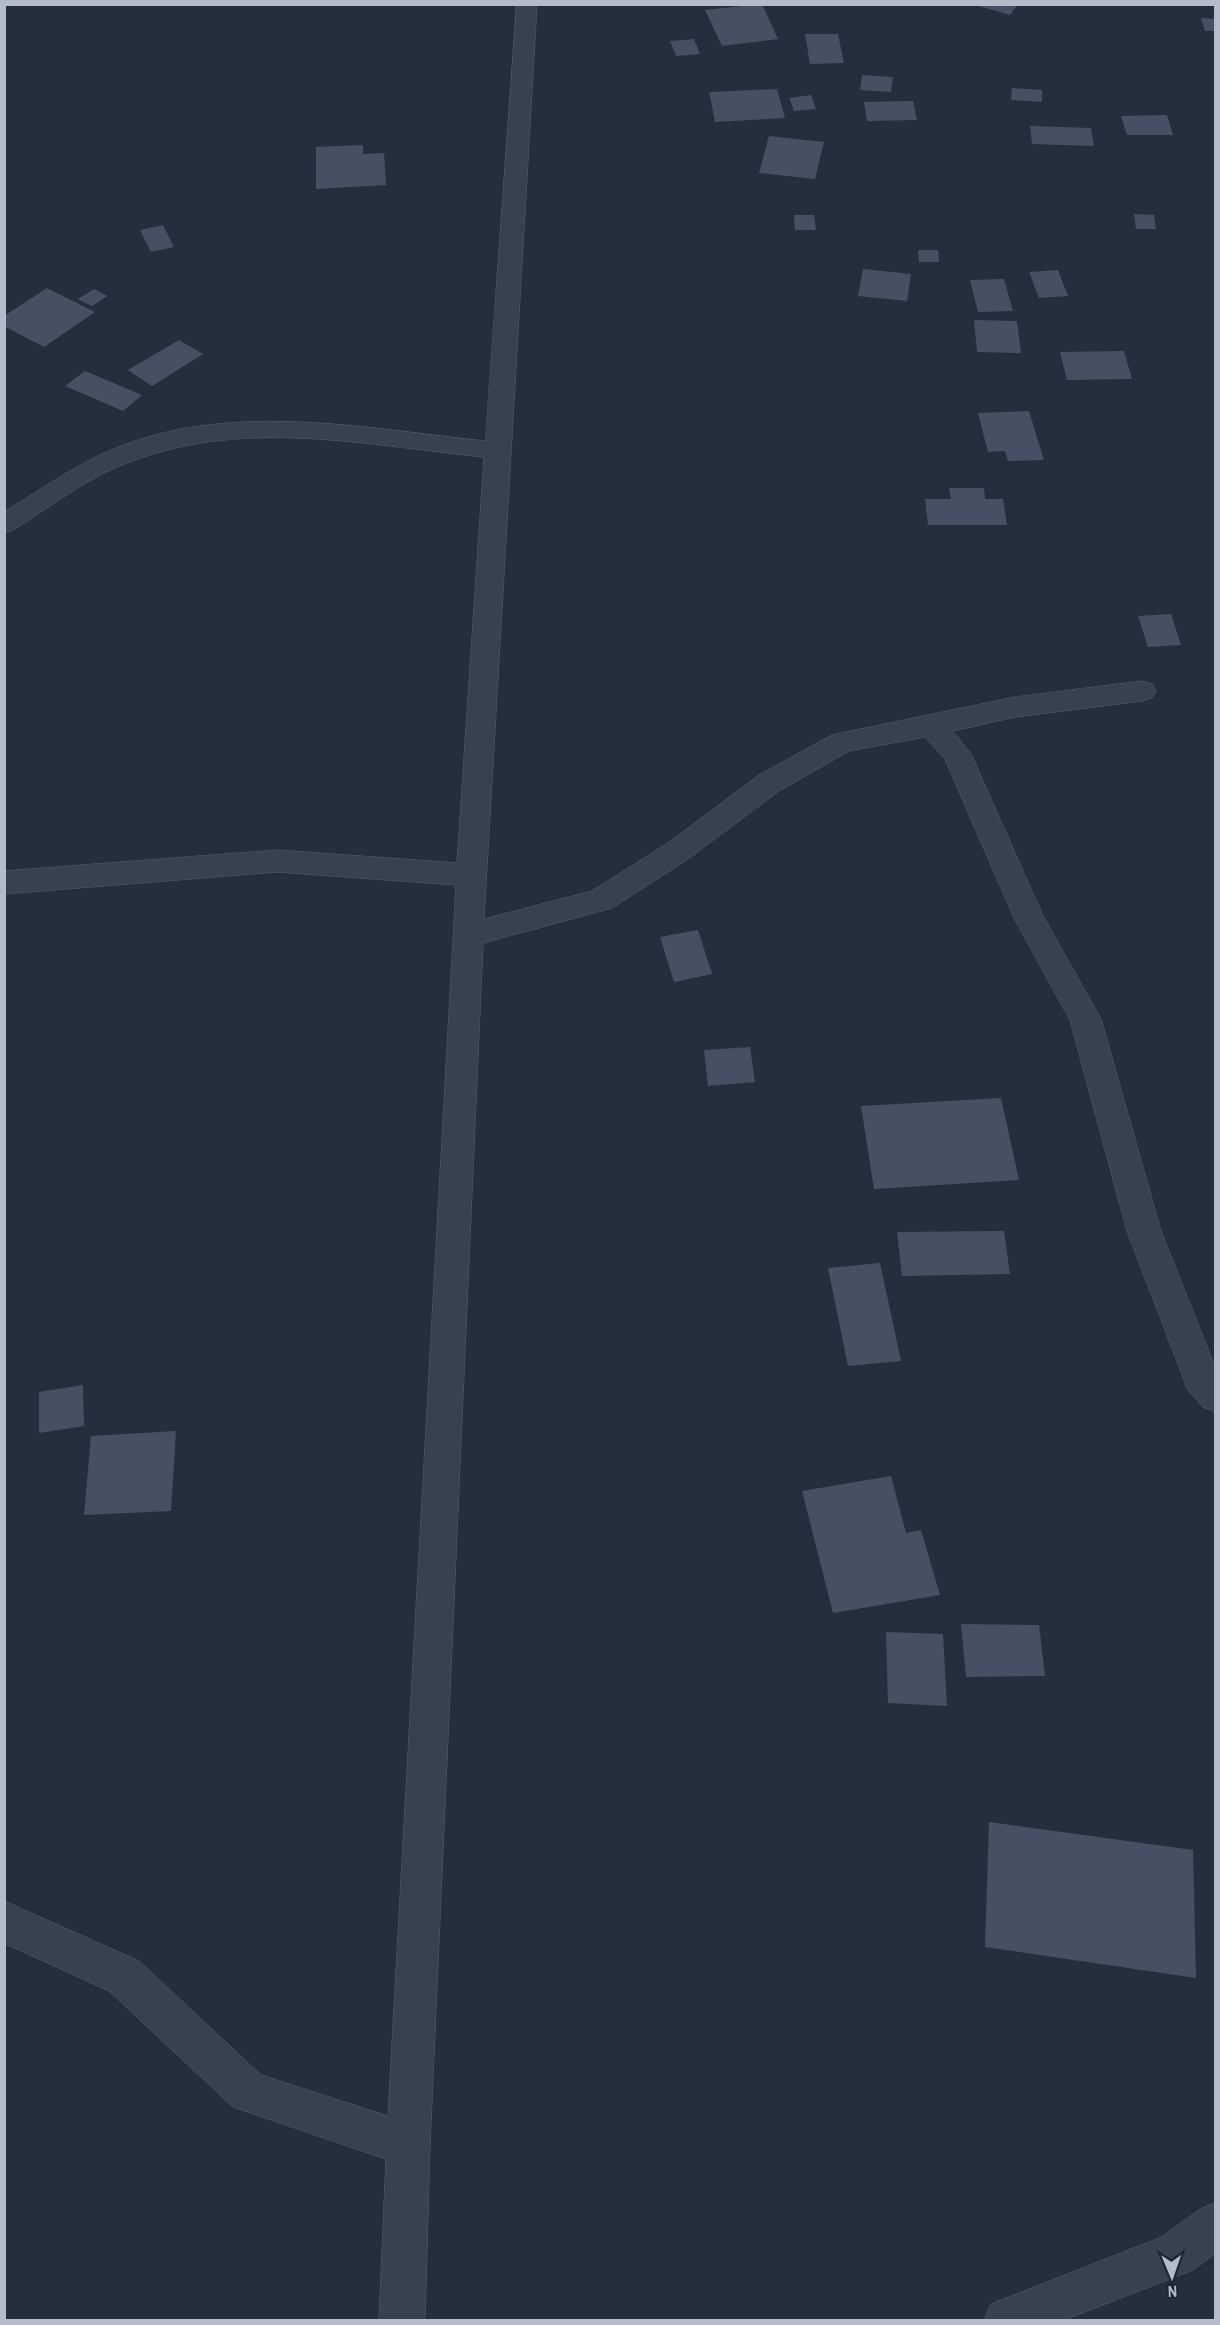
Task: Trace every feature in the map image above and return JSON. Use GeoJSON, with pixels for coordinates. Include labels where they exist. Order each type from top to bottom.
{"type":"FeatureCollection","features":[{"type":"Feature","properties":{"kind":"street"},"geometry":{"type":"LineString","coordinates":[[402,2320],[408,2145],[468,935],[496,450],[527,4]]}},
{"type":"Feature","properties":{"kind":"street"},"geometry":{"type":"LineString","coordinates":[[4,524],[96,467],[140,449],[189,435],[237,429],[281,428],[496,450]]}},
{"type":"Feature","properties":{"kind":"street"},"geometry":{"type":"LineString","coordinates":[[468,935],[601,900],[678,850],[769,783],[842,742],[931,726],[1015,707],[1142,691]]}},
{"type":"Feature","properties":{"kind":"street"},"geometry":{"type":"LineString","coordinates":[[931,726],[957,754],[1029,918],[1085,1019],[1144,1231],[1201,1379],[1215,1396]]}},
{"type":"Feature","properties":{"kind":"street"},"geometry":{"type":"LineString","coordinates":[[4,882],[277,861],[472,875]]}},
{"type":"Feature","properties":{"kind":"street"},"geometry":{"type":"LineString","coordinates":[[4,1921],[124,1976],[248,2092],[408,2145]]}},
{"type":"Feature","properties":{"kind":"street"},"geometry":{"type":"LineString","coordinates":[[1007,2320],[1177,2254],[1215,2225]]}},
{"type":"Feature","properties":{"kind":"building"},"geometry":{"type":"Polygon","coordinates":[[[762,4],[778,39],[722,46],[705,10],[762,4]]]}},
{"type":"Feature","properties":{"kind":"building"},"geometry":{"type":"Polygon","coordinates":[[[972,4],[1018,4],[1010,15],[972,4]]]}},
{"type":"Feature","properties":{"kind":"building"},"geometry":{"type":"Polygon","coordinates":[[[1201,18],[1216,19],[1216,31],[1205,31],[1201,18]]]}},
{"type":"Feature","properties":{"kind":"building"},"geometry":{"type":"Polygon","coordinates":[[[805,34],[838,34],[844,63],[810,64],[805,34]]]}},
{"type":"Feature","properties":{"kind":"building"},"geometry":{"type":"Polygon","coordinates":[[[694,39],[700,54],[676,56],[670,41],[694,39]]]}},
{"type":"Feature","properties":{"kind":"building"},"geometry":{"type":"Polygon","coordinates":[[[862,75],[893,77],[891,92],[860,90],[862,75]]]}},
{"type":"Feature","properties":{"kind":"building"},"geometry":{"type":"Polygon","coordinates":[[[1012,88],[1042,90],[1042,102],[1011,100],[1012,88]]]}},
{"type":"Feature","properties":{"kind":"building"},"geometry":{"type":"Polygon","coordinates":[[[777,89],[785,118],[715,122],[709,92],[777,89]]]}},
{"type":"Feature","properties":{"kind":"building"},"geometry":{"type":"Polygon","coordinates":[[[811,95],[816,109],[794,111],[789,98],[811,95]]]}},
{"type":"Feature","properties":{"kind":"building"},"geometry":{"type":"Polygon","coordinates":[[[913,101],[917,120],[867,121],[864,102],[913,101]]]}},
{"type":"Feature","properties":{"kind":"building"},"geometry":{"type":"Polygon","coordinates":[[[1167,115],[1173,135],[1127,135],[1121,116],[1167,115]]]}},
{"type":"Feature","properties":{"kind":"building"},"geometry":{"type":"Polygon","coordinates":[[[1030,126],[1091,128],[1094,146],[1032,144],[1030,126]]]}},
{"type":"Feature","properties":{"kind":"building"},"geometry":{"type":"Polygon","coordinates":[[[769,136],[824,142],[815,179],[759,173],[769,136]]]}},
{"type":"Feature","properties":{"kind":"building"},"geometry":{"type":"Polygon","coordinates":[[[363,145],[363,154],[384,153],[386,185],[316,189],[316,147],[363,145]]]}},
{"type":"Feature","properties":{"kind":"building"},"geometry":{"type":"Polygon","coordinates":[[[1134,214],[1154,215],[1156,229],[1136,229],[1134,214]]]}},
{"type":"Feature","properties":{"kind":"building"},"geometry":{"type":"Polygon","coordinates":[[[794,215],[814,215],[816,230],[795,230],[794,215]]]}},
{"type":"Feature","properties":{"kind":"building"},"geometry":{"type":"Polygon","coordinates":[[[163,225],[174,247],[151,252],[140,230],[163,225]]]}},
{"type":"Feature","properties":{"kind":"building"},"geometry":{"type":"Polygon","coordinates":[[[918,250],[938,250],[939,262],[919,262],[918,250]]]}},
{"type":"Feature","properties":{"kind":"building"},"geometry":{"type":"Polygon","coordinates":[[[863,269],[911,274],[907,301],[858,296],[863,269]]]}},
{"type":"Feature","properties":{"kind":"building"},"geometry":{"type":"Polygon","coordinates":[[[1058,270],[1068,296],[1039,298],[1029,272],[1058,270]]]}},
{"type":"Feature","properties":{"kind":"building"},"geometry":{"type":"Polygon","coordinates":[[[1004,279],[1013,311],[978,312],[970,280],[1004,279]]]}},
{"type":"Feature","properties":{"kind":"building"},"geometry":{"type":"Polygon","coordinates":[[[47,288],[95,312],[44,347],[4,326],[4,316],[47,288]]]}},
{"type":"Feature","properties":{"kind":"building"},"geometry":{"type":"Polygon","coordinates":[[[94,289],[107,296],[92,306],[78,299],[94,289]]]}},
{"type":"Feature","properties":{"kind":"building"},"geometry":{"type":"Polygon","coordinates":[[[974,320],[1017,321],[1021,353],[977,352],[974,320]]]}},
{"type":"Feature","properties":{"kind":"building"},"geometry":{"type":"Polygon","coordinates":[[[179,340],[203,354],[152,386],[128,370],[179,340]]]}},
{"type":"Feature","properties":{"kind":"building"},"geometry":{"type":"Polygon","coordinates":[[[1124,351],[1132,379],[1067,380],[1060,352],[1124,351]]]}},
{"type":"Feature","properties":{"kind":"building"},"geometry":{"type":"Polygon","coordinates":[[[85,371],[142,395],[123,411],[65,386],[85,371]]]}},
{"type":"Feature","properties":{"kind":"building"},"geometry":{"type":"Polygon","coordinates":[[[1029,411],[1044,460],[1008,461],[1005,451],[988,452],[978,413],[1029,411]]]}},
{"type":"Feature","properties":{"kind":"building"},"geometry":{"type":"Polygon","coordinates":[[[949,488],[984,488],[985,499],[1003,499],[1007,525],[928,525],[925,499],[951,499],[949,488]]]}},
{"type":"Feature","properties":{"kind":"building"},"geometry":{"type":"Polygon","coordinates":[[[1171,614],[1181,645],[1148,647],[1138,616],[1171,614]]]}},
{"type":"Feature","properties":{"kind":"building"},"geometry":{"type":"Polygon","coordinates":[[[698,930],[712,974],[674,982],[660,937],[698,930]]]}},
{"type":"Feature","properties":{"kind":"building"},"geometry":{"type":"Polygon","coordinates":[[[750,1047],[755,1082],[708,1086],[704,1050],[750,1047]]]}},
{"type":"Feature","properties":{"kind":"building"},"geometry":{"type":"Polygon","coordinates":[[[1001,1098],[1019,1180],[874,1189],[861,1106],[1001,1098]]]}},
{"type":"Feature","properties":{"kind":"building"},"geometry":{"type":"Polygon","coordinates":[[[1004,1231],[1010,1274],[902,1276],[897,1232],[1004,1231]]]}},
{"type":"Feature","properties":{"kind":"building"},"geometry":{"type":"Polygon","coordinates":[[[880,1263],[901,1361],[848,1366],[828,1268],[880,1263]]]}},
{"type":"Feature","properties":{"kind":"building"},"geometry":{"type":"Polygon","coordinates":[[[83,1385],[84,1426],[39,1433],[39,1392],[83,1385]]]}},
{"type":"Feature","properties":{"kind":"building"},"geometry":{"type":"Polygon","coordinates":[[[176,1431],[171,1511],[84,1515],[91,1436],[176,1431]]]}},
{"type":"Feature","properties":{"kind":"building"},"geometry":{"type":"Polygon","coordinates":[[[891,1476],[906,1533],[921,1530],[940,1595],[833,1613],[802,1491],[891,1476]]]}},
{"type":"Feature","properties":{"kind":"building"},"geometry":{"type":"Polygon","coordinates":[[[961,1624],[1039,1625],[1045,1676],[966,1677],[961,1624]]]}},
{"type":"Feature","properties":{"kind":"building"},"geometry":{"type":"Polygon","coordinates":[[[886,1632],[943,1634],[947,1706],[888,1703],[886,1632]]]}},
{"type":"Feature","properties":{"kind":"building"},"geometry":{"type":"Polygon","coordinates":[[[989,1822],[1193,1850],[1196,1978],[985,1947],[989,1822]]]}}]}
